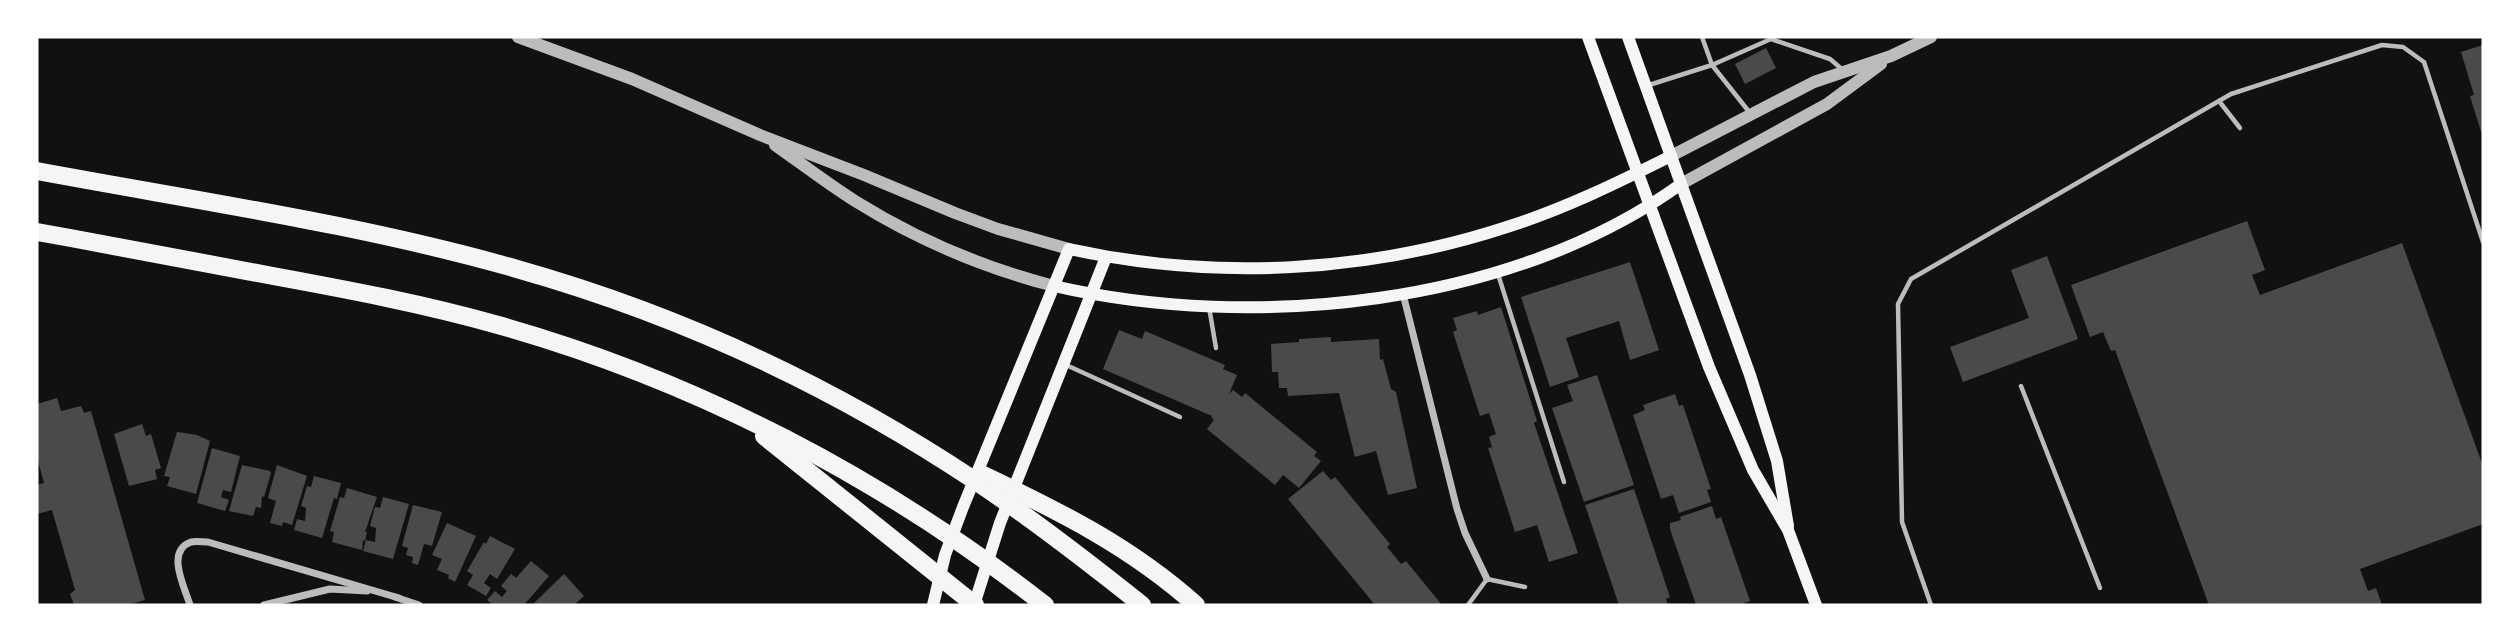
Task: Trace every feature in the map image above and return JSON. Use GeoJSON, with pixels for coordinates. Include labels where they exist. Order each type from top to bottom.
{"type":"FeatureCollection","features":[{"type":"Feature","properties":{"kind":"highway"},"geometry":{"type":"LineString","coordinates":[[37,171],[401,240],[477,257],[562,282],[646,312],[809,384],[914,442],[1088,526],[1144,563],[1196,605]]}},
{"type":"Feature","properties":{"kind":"highway"},"geometry":{"type":"LineString","coordinates":[[37,232],[370,294],[455,313],[540,337],[612,362],[743,418],[821,457],[892,498],[968,548],[1045,605]]}},
{"type":"Feature","properties":{"kind":"highway"},"geometry":{"type":"LineString","coordinates":[[743,418],[974,605]]}},
{"type":"Feature","properties":{"kind":"highway"},"geometry":{"type":"LineString","coordinates":[[914,442],[1006,502],[1142,605]]}},
{"type":"Feature","properties":{"kind":"main road"},"geometry":{"type":"LineString","coordinates":[[1588,37],[1717,387],[1753,470],[1788,530],[1816,605]]}},
{"type":"Feature","properties":{"kind":"main road"},"geometry":{"type":"LineString","coordinates":[[1628,37],[1750,375],[1782,485],[1788,530]]}},
{"type":"Feature","properties":{"kind":"main road"},"geometry":{"type":"LineString","coordinates":[[933,605],[945,555],[963,507],[1069,249],[1106,257],[1235,269],[1308,266],[1374,259],[1418,251],[1511,226],[1576,201],[1671,156]]}},
{"type":"Feature","properties":{"kind":"main road"},"geometry":{"type":"LineString","coordinates":[[1054,286],[1091,294],[1209,306],[1301,306],[1403,294],[1497,271],[1604,232],[1681,184]]}},
{"type":"Feature","properties":{"kind":"main road"},"geometry":{"type":"LineString","coordinates":[[974,605],[1000,523],[1106,257]]}},
{"type":"Feature","properties":{"kind":"street"},"geometry":{"type":"LineString","coordinates":[[517,37],[643,83],[761,135],[977,222],[1069,249]]}},
{"type":"Feature","properties":{"kind":"street"},"geometry":{"type":"LineString","coordinates":[[1671,156],[1814,82],[1891,56],[1931,37]]}},
{"type":"Feature","properties":{"kind":"street"},"geometry":{"type":"LineString","coordinates":[[1681,184],[1827,104],[1891,56]]}},
{"type":"Feature","properties":{"kind":"street"},"geometry":{"type":"LineString","coordinates":[[761,135],[883,218],[966,257],[1054,286]]}},
{"type":"Feature","properties":{"kind":"street"},"geometry":{"type":"LineString","coordinates":[[1403,294],[1457,509],[1470,545],[1488,579]]}},
{"type":"Feature","properties":{"kind":"street"},"geometry":{"type":"LineString","coordinates":[[190,605],[177,561],[181,549],[191,542],[208,542],[419,605]]}},
{"type":"Feature","properties":{"kind":"street"},"geometry":{"type":"LineString","coordinates":[[264,605],[330,589],[363,591],[400,598]]}},
{"type":"Feature","properties":{"kind":"lane"},"geometry":{"type":"LineString","coordinates":[[1702,37],[1712,65],[1751,114]]}},
{"type":"Feature","properties":{"kind":"lane"},"geometry":{"type":"LineString","coordinates":[[1646,86],[1712,65],[1771,39],[1830,59],[1844,72]]}},
{"type":"Feature","properties":{"kind":"lane"},"geometry":{"type":"LineString","coordinates":[[1931,605],[1902,522],[1898,304],[1911,279],[2231,94],[2382,45],[2403,47],[2424,62],[2483,242]]}},
{"type":"Feature","properties":{"kind":"lane"},"geometry":{"type":"LineString","coordinates":[[2219,101],[2240,128]]}},
{"type":"Feature","properties":{"kind":"lane"},"geometry":{"type":"LineString","coordinates":[[1497,271],[1563,482]]}},
{"type":"Feature","properties":{"kind":"lane"},"geometry":{"type":"LineString","coordinates":[[1209,306],[1216,348]]}},
{"type":"Feature","properties":{"kind":"lane"},"geometry":{"type":"LineString","coordinates":[[1063,364],[1180,417]]}},
{"type":"Feature","properties":{"kind":"lane"},"geometry":{"type":"LineString","coordinates":[[2021,386],[2099,588]]}},
{"type":"Feature","properties":{"kind":"lane"},"geometry":{"type":"LineString","coordinates":[[1468,605],[1488,579],[1525,587]]}},
{"type":"Feature","properties":{"kind":"building"},"geometry":{"type":"Polygon","coordinates":[[[2483,45],[2483,138],[2470,96],[2474,95],[2461,52],[2483,45]]]}},
{"type":"Feature","properties":{"kind":"building"},"geometry":{"type":"Polygon","coordinates":[[[1766,48],[1776,68],[1745,84],[1735,64],[1766,48]]]}},
{"type":"Feature","properties":{"kind":"building"},"geometry":{"type":"Polygon","coordinates":[[[2247,221],[2265,270],[2252,275],[2260,295],[2402,243],[2483,466],[2483,524],[2360,569],[2368,591],[2376,588],[2382,605],[2209,605],[2115,350],[2111,351],[2103,332],[2090,337],[2071,285],[2247,221]]]}},
{"type":"Feature","properties":{"kind":"building"},"geometry":{"type":"Polygon","coordinates":[[[2047,256],[2078,339],[1963,382],[1950,347],[2029,318],[2011,270],[2047,256]]]}},
{"type":"Feature","properties":{"kind":"building"},"geometry":{"type":"Polygon","coordinates":[[[1630,262],[1659,350],[1630,360],[1619,321],[1566,338],[1579,377],[1550,387],[1521,297],[1630,262]]]}},
{"type":"Feature","properties":{"kind":"building"},"geometry":{"type":"Polygon","coordinates":[[[1501,307],[1537,421],[1534,423],[1578,553],[1549,562],[1537,525],[1515,532],[1488,448],[1492,447],[1489,437],[1496,434],[1489,413],[1480,416],[1453,332],[1457,330],[1453,318],[1477,311],[1478,315],[1501,307]]]}},
{"type":"Feature","properties":{"kind":"building"},"geometry":{"type":"Polygon","coordinates":[[[1119,330],[1142,339],[1145,331],[1225,365],[1223,369],[1237,375],[1229,394],[1233,390],[1242,397],[1245,393],[1317,452],[1314,456],[1321,461],[1299,488],[1283,475],[1275,485],[1207,429],[1214,420],[1212,416],[1103,369],[1119,330]]]}},
{"type":"Feature","properties":{"kind":"building"},"geometry":{"type":"Polygon","coordinates":[[[1331,337],[1331,342],[1379,339],[1380,360],[1383,359],[1391,389],[1396,392],[1417,488],[1388,495],[1376,451],[1355,457],[1339,393],[1288,396],[1287,388],[1279,388],[1278,372],[1272,372],[1271,344],[1331,337]]]}},
{"type":"Feature","properties":{"kind":"building"},"geometry":{"type":"Polygon","coordinates":[[[1597,375],[1634,485],[1584,502],[1552,408],[1573,401],[1567,385],[1597,375]]]}},
{"type":"Feature","properties":{"kind":"building"},"geometry":{"type":"Polygon","coordinates":[[[1675,394],[1679,406],[1683,405],[1711,489],[1707,490],[1711,502],[1679,513],[1673,495],[1661,499],[1633,415],[1645,410],[1643,405],[1675,394]]]}},
{"type":"Feature","properties":{"kind":"building"},"geometry":{"type":"Polygon","coordinates":[[[57,398],[61,411],[81,406],[84,413],[91,411],[145,600],[127,605],[74,605],[70,594],[75,590],[52,510],[37,514],[37,485],[44,483],[37,457],[37,404],[57,398]]]}},
{"type":"Feature","properties":{"kind":"building"},"geometry":{"type":"Polygon","coordinates":[[[142,424],[146,436],[151,434],[161,468],[155,470],[157,479],[129,486],[114,434],[142,424]]]}},
{"type":"Feature","properties":{"kind":"building"},"geometry":{"type":"Polygon","coordinates":[[[177,432],[197,435],[210,441],[196,494],[167,486],[170,477],[164,476],[177,432]]]}},
{"type":"Feature","properties":{"kind":"building"},"geometry":{"type":"Polygon","coordinates":[[[212,448],[240,456],[231,492],[223,490],[221,497],[229,500],[225,511],[197,503],[212,448]]]}},
{"type":"Feature","properties":{"kind":"building"},"geometry":{"type":"Polygon","coordinates":[[[242,465],[271,473],[264,497],[262,496],[261,508],[256,507],[253,516],[229,511],[242,465]]]}},
{"type":"Feature","properties":{"kind":"building"},"geometry":{"type":"Polygon","coordinates":[[[277,465],[307,476],[292,525],[283,522],[282,526],[270,523],[276,501],[268,498],[277,465]]]}},
{"type":"Feature","properties":{"kind":"building"},"geometry":{"type":"Polygon","coordinates":[[[1323,471],[1331,480],[1335,477],[1390,544],[1387,547],[1401,564],[1406,561],[1442,605],[1375,605],[1288,499],[1323,471]]]}},
{"type":"Feature","properties":{"kind":"building"},"geometry":{"type":"Polygon","coordinates":[[[314,476],[341,483],[322,538],[294,530],[297,519],[305,521],[306,508],[301,506],[307,486],[311,487],[314,476]]]}},
{"type":"Feature","properties":{"kind":"building"},"geometry":{"type":"Polygon","coordinates":[[[347,488],[377,497],[362,550],[332,542],[334,532],[330,531],[340,497],[344,498],[347,488]]]}},
{"type":"Feature","properties":{"kind":"building"},"geometry":{"type":"Polygon","coordinates":[[[1634,489],[1670,597],[1666,599],[1668,605],[1619,605],[1585,505],[1634,489]]]}},
{"type":"Feature","properties":{"kind":"building"},"geometry":{"type":"Polygon","coordinates":[[[383,497],[409,504],[393,559],[363,551],[366,540],[375,542],[376,528],[370,526],[375,507],[380,508],[383,497]]]}},
{"type":"Feature","properties":{"kind":"building"},"geometry":{"type":"Polygon","coordinates":[[[413,505],[442,512],[432,546],[424,544],[418,565],[412,563],[413,557],[406,555],[408,548],[402,546],[413,505]]]}},
{"type":"Feature","properties":{"kind":"building"},"geometry":{"type":"Polygon","coordinates":[[[1712,506],[1716,519],[1721,517],[1750,601],[1744,603],[1745,605],[1696,605],[1670,529],[1670,523],[1681,520],[1680,517],[1712,506]]]}},
{"type":"Feature","properties":{"kind":"building"},"geometry":{"type":"Polygon","coordinates":[[[447,523],[476,536],[455,582],[448,578],[449,575],[437,570],[442,559],[432,555],[447,523]]]}},
{"type":"Feature","properties":{"kind":"building"},"geometry":{"type":"Polygon","coordinates":[[[490,536],[515,549],[497,579],[490,574],[484,583],[491,588],[486,596],[467,585],[473,575],[467,571],[490,536]]]}},
{"type":"Feature","properties":{"kind":"building"},"geometry":{"type":"Polygon","coordinates":[[[531,561],[549,576],[524,605],[493,605],[487,600],[495,591],[502,597],[507,591],[501,586],[511,574],[516,578],[531,561]]]}},
{"type":"Feature","properties":{"kind":"building"},"geometry":{"type":"Polygon","coordinates":[[[564,574],[584,596],[574,605],[536,605],[534,603],[564,574]]]}}]}
